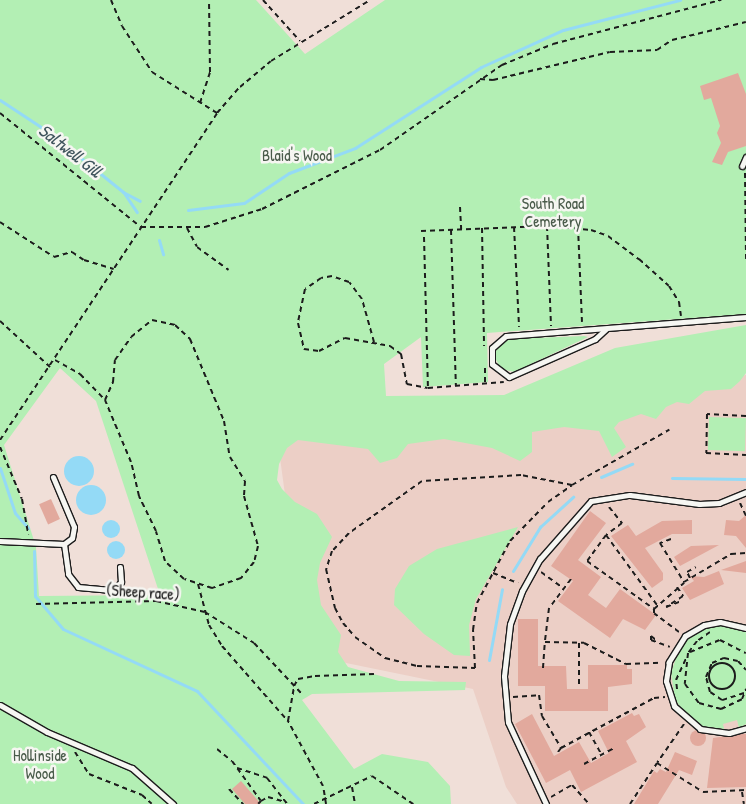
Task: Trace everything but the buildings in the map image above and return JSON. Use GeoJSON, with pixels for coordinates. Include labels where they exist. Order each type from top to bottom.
{"type":"FeatureCollection","features":[{"type":"Feature","properties":{"kind":"lane"},"geometry":{"type":"LineString","coordinates":[[742,166],[745,158]]}},
{"type":"Feature","properties":{"kind":"lane"},"geometry":{"type":"LineString","coordinates":[[606,329],[595,339],[509,377],[496,370],[490,354],[497,341],[519,335],[583,331],[606,329],[682,324],[746,317]]}},
{"type":"Feature","properties":{"kind":"lane"},"geometry":{"type":"LineString","coordinates":[[0,541],[24,540],[64,544],[72,538],[74,527],[52,477]]}},
{"type":"Feature","properties":{"kind":"lane"},"geometry":{"type":"LineString","coordinates":[[545,802],[516,745],[504,699],[510,624],[524,586],[535,568],[579,512],[591,501],[630,495],[699,504],[736,497],[746,492]]}},
{"type":"Feature","properties":{"kind":"lane"},"geometry":{"type":"LineString","coordinates":[[64,544],[68,574],[78,587],[114,590],[121,582],[120,567]]}},
{"type":"Feature","properties":{"kind":"lane"},"geometry":{"type":"LineString","coordinates":[[746,628],[720,622],[704,625],[685,636],[674,649],[668,662],[669,696],[686,721],[707,732],[729,734],[746,728]]}},
{"type":"Feature","properties":{"kind":"lane"},"geometry":{"type":"LineString","coordinates":[[0,705],[74,744],[132,768],[173,804]]}},
{"type":"Feature","properties":{"kind":"path"},"geometry":{"type":"LineString","coordinates":[[111,0],[122,26],[152,72],[217,113]]}},
{"type":"Feature","properties":{"kind":"path"},"geometry":{"type":"LineString","coordinates":[[200,103],[210,72],[209,0]]}},
{"type":"Feature","properties":{"kind":"path"},"geometry":{"type":"LineString","coordinates":[[263,0],[300,41]]}},
{"type":"Feature","properties":{"kind":"path"},"geometry":{"type":"LineString","coordinates":[[0,440],[55,360],[217,113],[254,74],[300,41],[370,0]]}},
{"type":"Feature","properties":{"kind":"path"},"geometry":{"type":"LineString","coordinates":[[0,113],[141,227],[205,227],[262,209],[372,154],[424,122],[479,79],[553,44],[721,0]]}},
{"type":"Feature","properties":{"kind":"path"},"geometry":{"type":"LineString","coordinates":[[479,79],[493,80],[610,52],[657,50],[672,40],[746,22]]}},
{"type":"Feature","properties":{"kind":"path"},"geometry":{"type":"LineString","coordinates":[[745,158],[746,261]]}},
{"type":"Feature","properties":{"kind":"path"},"geometry":{"type":"LineString","coordinates":[[460,207],[461,229]]}},
{"type":"Feature","properties":{"kind":"path"},"geometry":{"type":"LineString","coordinates":[[0,222],[54,257],[72,252],[84,260],[114,269]]}},
{"type":"Feature","properties":{"kind":"path"},"geometry":{"type":"LineString","coordinates":[[547,226],[552,333]]}},
{"type":"Feature","properties":{"kind":"path"},"geometry":{"type":"LineString","coordinates":[[421,231],[547,226],[578,227],[608,236],[669,286],[679,302],[682,324]]}},
{"type":"Feature","properties":{"kind":"path"},"geometry":{"type":"LineString","coordinates":[[514,227],[519,335]]}},
{"type":"Feature","properties":{"kind":"path"},"geometry":{"type":"LineString","coordinates":[[578,227],[583,331]]}},
{"type":"Feature","properties":{"kind":"path"},"geometry":{"type":"LineString","coordinates":[[187,228],[197,247],[229,270]]}},
{"type":"Feature","properties":{"kind":"path"},"geometry":{"type":"LineString","coordinates":[[482,228],[485,355]]}},
{"type":"Feature","properties":{"kind":"path"},"geometry":{"type":"LineString","coordinates":[[450,230],[456,386]]}},
{"type":"Feature","properties":{"kind":"path"},"geometry":{"type":"LineString","coordinates":[[424,237],[428,388]]}},
{"type":"Feature","properties":{"kind":"path"},"geometry":{"type":"LineString","coordinates":[[374,342],[362,299],[349,282],[332,276],[320,278],[305,289],[298,324],[304,348],[319,351],[346,338],[390,346],[401,354],[407,384],[428,388],[504,382],[509,377]]}},
{"type":"Feature","properties":{"kind":"path"},"geometry":{"type":"LineString","coordinates":[[55,360],[80,374],[104,400],[131,462],[139,496],[156,531],[165,561],[184,579],[212,588],[241,578],[254,562],[258,546],[244,496],[245,481],[230,457],[224,421],[190,339],[175,324],[152,320],[131,337],[115,360],[113,382],[104,400]]}},
{"type":"Feature","properties":{"kind":"path"},"geometry":{"type":"LineString","coordinates":[[0,322],[50,367]]}},
{"type":"Feature","properties":{"kind":"path"},"geometry":{"type":"LineString","coordinates":[[485,365],[485,384]]}},
{"type":"Feature","properties":{"kind":"path"},"geometry":{"type":"LineString","coordinates":[[746,416],[707,414],[706,453],[746,455]]}},
{"type":"Feature","properties":{"kind":"path"},"geometry":{"type":"LineString","coordinates":[[572,485],[513,475],[422,481],[349,532],[332,551],[326,569],[335,608],[343,623],[372,650],[416,666],[475,668],[472,630],[477,603],[510,542],[531,518],[572,485],[669,430]]}},
{"type":"Feature","properties":{"kind":"path"},"geometry":{"type":"LineString","coordinates":[[0,448],[22,499],[29,528],[24,540]]}},
{"type":"Feature","properties":{"kind":"path"},"geometry":{"type":"LineString","coordinates":[[736,497],[746,516]]}},
{"type":"Feature","properties":{"kind":"path"},"geometry":{"type":"LineString","coordinates":[[603,499],[622,523],[606,535],[587,561],[654,609]]}},
{"type":"Feature","properties":{"kind":"path"},"geometry":{"type":"LineString","coordinates":[[606,535],[657,605]]}},
{"type":"Feature","properties":{"kind":"path"},"geometry":{"type":"LineString","coordinates":[[670,539],[660,543],[684,582]]}},
{"type":"Feature","properties":{"kind":"path"},"geometry":{"type":"LineString","coordinates":[[685,636],[654,614],[654,609],[690,578],[731,554],[746,553]]}},
{"type":"Feature","properties":{"kind":"path"},"geometry":{"type":"LineString","coordinates":[[690,578],[687,572],[696,567]]}},
{"type":"Feature","properties":{"kind":"path"},"geometry":{"type":"LineString","coordinates":[[535,568],[563,588]]}},
{"type":"Feature","properties":{"kind":"path"},"geometry":{"type":"LineString","coordinates":[[493,573],[524,586]]}},
{"type":"Feature","properties":{"kind":"path"},"geometry":{"type":"LineString","coordinates":[[543,668],[549,608],[571,579]]}},
{"type":"Feature","properties":{"kind":"path"},"geometry":{"type":"LineString","coordinates":[[198,584],[205,612],[222,646],[288,721],[323,786],[326,804]]}},
{"type":"Feature","properties":{"kind":"path"},"geometry":{"type":"LineString","coordinates":[[678,587],[683,596],[666,607],[682,601]]}},
{"type":"Feature","properties":{"kind":"path","name":"(Sheep race)"},"geometry":{"type":"LineString","coordinates":[[36,604],[41,602],[156,601],[205,612],[254,643],[301,694]]}},
{"type":"Feature","properties":{"kind":"path"},"geometry":{"type":"LineString","coordinates":[[678,693],[676,680],[688,653],[697,641],[717,631]]}},
{"type":"Feature","properties":{"kind":"path"},"geometry":{"type":"LineString","coordinates":[[656,640],[674,649]]}},
{"type":"Feature","properties":{"kind":"path"},"geometry":{"type":"LineString","coordinates":[[688,653],[720,640],[746,653]]}},
{"type":"Feature","properties":{"kind":"path"},"geometry":{"type":"LineString","coordinates":[[545,642],[579,643],[626,664],[668,662]]}},
{"type":"Feature","properties":{"kind":"path"},"geometry":{"type":"LineString","coordinates":[[579,643],[579,688]]}},
{"type":"Feature","properties":{"kind":"path"},"geometry":{"type":"LineString","coordinates":[[688,653],[685,684],[699,703],[721,709],[732,706],[746,691]]}},
{"type":"Feature","properties":{"kind":"path"},"geometry":{"type":"LineString","coordinates":[[746,670],[731,658],[716,659],[709,669],[708,687],[716,697],[730,700],[746,691]]}},
{"type":"Feature","properties":{"kind":"path"},"geometry":{"type":"LineString","coordinates":[[718,664],[730,666],[735,677],[732,683],[717,688],[710,679],[709,669],[718,664]]}},
{"type":"Feature","properties":{"kind":"path"},"geometry":{"type":"LineString","coordinates":[[288,721],[294,686],[298,679],[315,676],[374,674]]}},
{"type":"Feature","properties":{"kind":"path"},"geometry":{"type":"LineString","coordinates":[[504,699],[539,695],[542,716],[560,748]]}},
{"type":"Feature","properties":{"kind":"path"},"geometry":{"type":"LineString","coordinates":[[558,752],[560,748],[654,698],[669,696]]}},
{"type":"Feature","properties":{"kind":"path"},"geometry":{"type":"LineString","coordinates":[[630,804],[686,721]]}},
{"type":"Feature","properties":{"kind":"path"},"geometry":{"type":"LineString","coordinates":[[589,732],[602,755]]}},
{"type":"Feature","properties":{"kind":"path"},"geometry":{"type":"LineString","coordinates":[[74,744],[80,764],[89,774],[142,795],[152,804]]}},
{"type":"Feature","properties":{"kind":"path"},"geometry":{"type":"LineString","coordinates":[[584,764],[614,748]]}},
{"type":"Feature","properties":{"kind":"path"},"geometry":{"type":"LineString","coordinates":[[217,749],[237,768],[261,801]]}},
{"type":"Feature","properties":{"kind":"path"},"geometry":{"type":"LineString","coordinates":[[657,763],[704,792],[742,792],[746,790]]}},
{"type":"Feature","properties":{"kind":"path"},"geometry":{"type":"LineString","coordinates":[[237,768],[267,778],[286,803]]}},
{"type":"Feature","properties":{"kind":"path"},"geometry":{"type":"LineString","coordinates":[[314,804],[372,776],[414,804]]}},
{"type":"Feature","properties":{"kind":"path"},"geometry":{"type":"LineString","coordinates":[[545,802],[572,785],[588,804]]}},
{"type":"Feature","properties":{"kind":"path"},"geometry":{"type":"LineString","coordinates":[[352,787],[355,804]]}},
{"type":"Feature","properties":{"kind":"path"},"geometry":{"type":"LineString","coordinates":[[229,789],[241,803]]}},
{"type":"Feature","properties":{"kind":"path"},"geometry":{"type":"LineString","coordinates":[[742,792],[744,804]]}},
{"type":"Feature","properties":{"kind":"path"},"geometry":{"type":"LineString","coordinates":[[258,804],[268,797],[286,803]]}},
{"type":"Feature","properties":{"kind":"shaded area"},"geometry":{"type":"Polygon","coordinates":[[[746,375],[746,804],[517,804],[506,787],[473,689],[307,655],[277,436],[746,375]]]}},
{"type":"Feature","properties":{"kind":"green space"},"geometry":{"type":"Polygon","coordinates":[[[0,0],[256,0],[305,54],[385,0],[746,0],[746,314],[487,333],[488,382],[423,387],[421,337],[384,364],[386,396],[504,395],[615,348],[746,325],[746,373],[740,381],[731,389],[705,391],[689,404],[677,402],[666,407],[656,419],[641,414],[619,422],[614,428],[626,447],[612,457],[599,431],[564,427],[532,432],[532,452],[520,461],[492,448],[444,439],[408,444],[397,458],[380,463],[368,449],[298,440],[287,448],[279,464],[277,480],[282,489],[295,502],[317,514],[332,537],[320,563],[317,580],[321,605],[341,635],[338,652],[348,667],[399,681],[466,682],[465,690],[312,694],[302,700],[354,769],[382,754],[428,762],[450,786],[451,804],[0,804],[0,0]],[[60,368],[4,445],[36,547],[39,596],[160,595],[96,401],[60,368]]]}},
{"type":"Feature","properties":{"kind":"green space"},"geometry":{"type":"Polygon","coordinates":[[[588,337],[514,372],[501,369],[494,356],[499,344],[507,339],[588,337]]]}},
{"type":"Feature","properties":{"kind":"green space"},"geometry":{"type":"Polygon","coordinates":[[[709,417],[746,418],[745,451],[708,450],[709,417]]]}},
{"type":"Feature","properties":{"kind":"green space"},"geometry":{"type":"Polygon","coordinates":[[[518,527],[476,599],[469,625],[470,656],[454,655],[424,634],[394,605],[395,589],[409,566],[437,549],[518,527]]]}},
{"type":"Feature","properties":{"kind":"green space"},"geometry":{"type":"Polygon","coordinates":[[[726,625],[746,631],[746,724],[739,728],[737,720],[723,724],[724,729],[700,726],[683,711],[675,699],[671,673],[680,646],[688,638],[703,629],[726,625]]]}},
{"type":"Feature","properties":{"kind":"water"},"geometry":{"type":"Polygon","coordinates":[[[79,456],[85,457],[93,465],[93,477],[85,485],[79,486],[73,485],[65,477],[64,471],[65,465],[73,457],[79,456]]]}},
{"type":"Feature","properties":{"kind":"water"},"geometry":{"type":"Polygon","coordinates":[[[91,485],[97,486],[105,494],[105,506],[97,514],[91,515],[85,514],[77,506],[76,500],[77,494],[85,486],[91,485]]]}},
{"type":"Feature","properties":{"kind":"water"},"geometry":{"type":"Polygon","coordinates":[[[111,520],[117,523],[120,529],[117,535],[111,538],[105,535],[102,529],[105,523],[111,520]]]}},
{"type":"Feature","properties":{"kind":"water"},"geometry":{"type":"Polygon","coordinates":[[[116,541],[122,544],[125,550],[122,556],[116,559],[110,556],[107,550],[110,544],[116,541]]]}},
{"type":"Feature","properties":{"kind":"waterway"},"geometry":{"type":"LineString","coordinates":[[188,210],[244,203],[289,173],[355,148],[481,67],[563,30],[680,0]]}},
{"type":"Feature","properties":{"kind":"waterway","name":"Saltwell Gill"},"geometry":{"type":"LineString","coordinates":[[0,100],[50,133],[123,192],[140,201]]}},
{"type":"Feature","properties":{"kind":"waterway"},"geometry":{"type":"LineString","coordinates":[[124,193],[137,212]]}},
{"type":"Feature","properties":{"kind":"waterway"},"geometry":{"type":"LineString","coordinates":[[159,240],[163,254]]}},
{"type":"Feature","properties":{"kind":"waterway"},"geometry":{"type":"LineString","coordinates":[[601,477],[632,464]]}},
{"type":"Feature","properties":{"kind":"waterway"},"geometry":{"type":"LineString","coordinates":[[0,468],[15,513],[28,528]]}},
{"type":"Feature","properties":{"kind":"waterway"},"geometry":{"type":"LineString","coordinates":[[672,478],[745,479]]}},
{"type":"Feature","properties":{"kind":"waterway"},"geometry":{"type":"LineString","coordinates":[[513,571],[540,527],[573,497]]}},
{"type":"Feature","properties":{"kind":"waterway"},"geometry":{"type":"LineString","coordinates":[[34,551],[35,596],[63,629],[197,691],[303,804]]}},
{"type":"Feature","properties":{"kind":"waterway"},"geometry":{"type":"LineString","coordinates":[[489,660],[502,589]]}},
{"type":"Feature","properties":{"kind":"park label","name":"Blaid's Wood"},"geometry":{"type":"Point","coordinates":[297,155]}},
{"type":"Feature","properties":{"kind":"park label","name":"South Road Cemetery"},"geometry":{"type":"Point","coordinates":[553,212]}},
{"type":"Feature","properties":{"kind":"park label","name":"Hollinside Wood"},"geometry":{"type":"Point","coordinates":[40,764]}}]}
